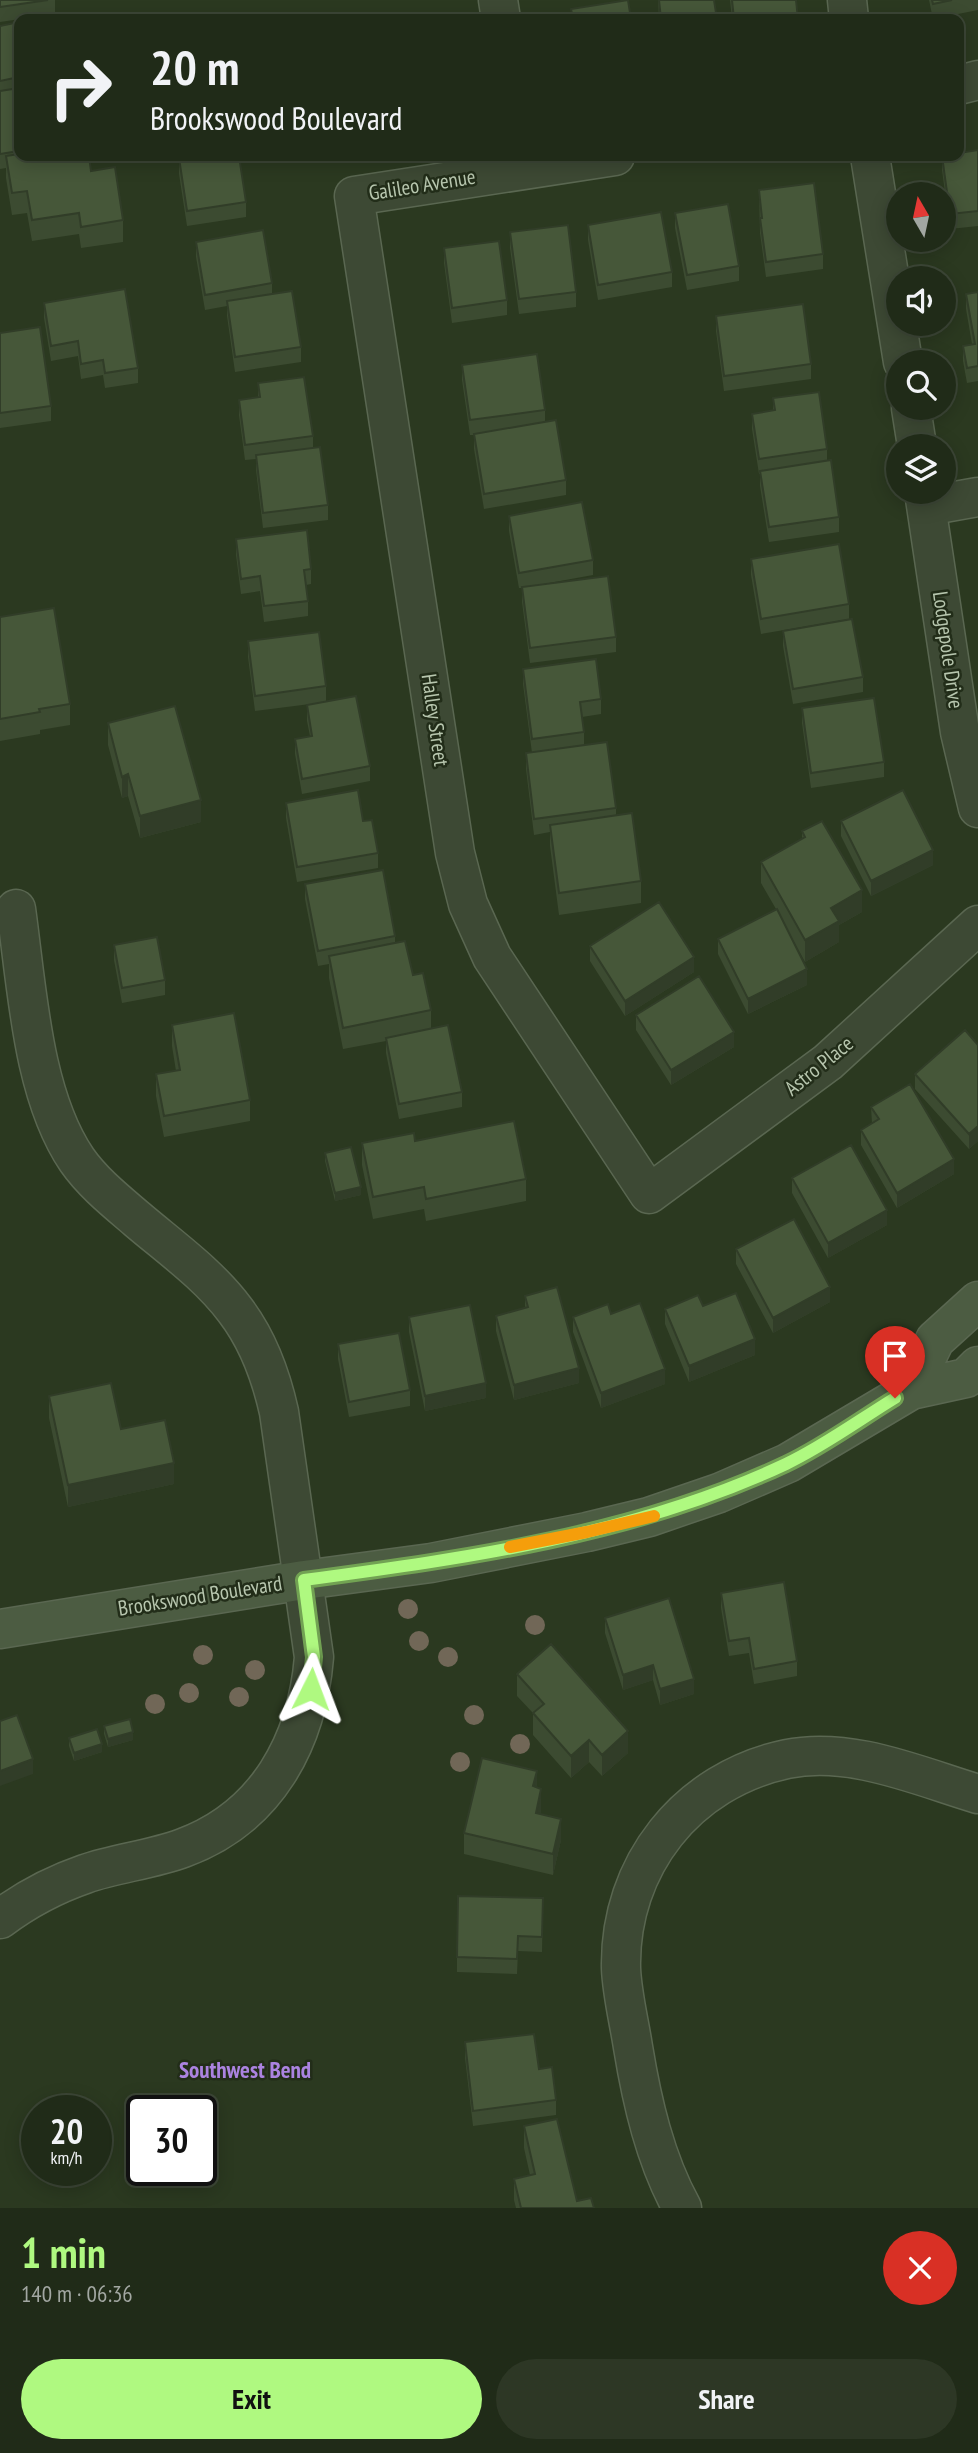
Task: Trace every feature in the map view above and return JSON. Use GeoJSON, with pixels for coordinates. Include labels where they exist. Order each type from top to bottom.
{"type":"FeatureCollection","features":[{"type":"Feature","properties":{"kind":"main road"},"geometry":{"type":"LineString","coordinates":[[911,1390],[935,1340],[978,1301]]}},
{"type":"Feature","properties":{"kind":"main road","name":"Brookswood Boulevard"},"geometry":{"type":"LineString","coordinates":[[0,1629],[304,1580],[431,1563],[649,1517],[719,1493],[788,1463],[911,1390],[966,1378],[978,1366]]}},
{"type":"Feature","properties":{"kind":"street"},"geometry":{"type":"LineString","coordinates":[[871,161],[902,350]]}},
{"type":"Feature","properties":{"kind":"street","name":"Galileo Avenue"},"geometry":{"type":"LineString","coordinates":[[354,196],[524,162]]}},
{"type":"Feature","properties":{"kind":"street","name":"Halley Street"},"geometry":{"type":"LineString","coordinates":[[354,196],[455,853],[468,904],[492,957],[649,1194]]}},
{"type":"Feature","properties":{"kind":"street"},"geometry":{"type":"LineString","coordinates":[[956,498],[978,497]]}},
{"type":"Feature","properties":{"kind":"street","name":"Lodgepole Drive"},"geometry":{"type":"LineString","coordinates":[[926,504],[960,732],[978,808]]}},
{"type":"Feature","properties":{"kind":"street"},"geometry":{"type":"LineString","coordinates":[[0,1919],[17,1906],[83,1874],[183,1848],[225,1827],[257,1800],[284,1763],[301,1727],[311,1689],[314,1657],[279,1412],[271,1378],[236,1311],[212,1284],[108,1194],[78,1161],[58,1127],[46,1096],[38,1058],[16,909]]}},
{"type":"Feature","properties":{"kind":"street","name":"Astro Place"},"geometry":{"type":"LineString","coordinates":[[649,1194],[828,1062],[978,925]]}},
{"type":"Feature","properties":{"kind":"street"},"geometry":{"type":"LineString","coordinates":[[682,2208],[673,2192],[651,2131],[636,2068],[621,1969],[623,1929],[633,1887],[658,1843],[693,1803],[737,1776],[788,1759],[838,1756],[882,1765],[978,1794]]}},
{"type":"Feature","properties":{"kind":"building"},"geometry":{"type":"Polygon","coordinates":[[[0,0],[48,0],[0,7],[0,0]]]}},
{"type":"Feature","properties":{"kind":"building"},"geometry":{"type":"Polygon","coordinates":[[[628,0],[630,14],[572,14],[571,9],[628,0]]]}},
{"type":"Feature","properties":{"kind":"building"},"geometry":{"type":"Polygon","coordinates":[[[659,0],[714,0],[716,14],[660,14],[659,0]]]}},
{"type":"Feature","properties":{"kind":"building"},"geometry":{"type":"Polygon","coordinates":[[[732,0],[796,0],[797,14],[733,14],[732,0]]]}},
{"type":"Feature","properties":{"kind":"building"},"geometry":{"type":"Polygon","coordinates":[[[932,0],[952,0],[933,4],[932,0]]]}},
{"type":"Feature","properties":{"kind":"building"},"geometry":{"type":"Polygon","coordinates":[[[14,23],[14,78],[0,81],[0,26],[14,23]]]}},
{"type":"Feature","properties":{"kind":"building"},"geometry":{"type":"Polygon","coordinates":[[[14,89],[14,152],[0,154],[0,91],[14,89]]]}},
{"type":"Feature","properties":{"kind":"building"},"geometry":{"type":"Polygon","coordinates":[[[978,150],[978,211],[956,213],[956,182],[946,182],[943,161],[964,161],[964,152],[978,150]]]}},
{"type":"Feature","properties":{"kind":"building"},"geometry":{"type":"Polygon","coordinates":[[[14,155],[14,161],[90,161],[91,171],[115,167],[123,220],[81,227],[79,213],[32,220],[27,191],[12,193],[6,156],[14,155]]]}},
{"type":"Feature","properties":{"kind":"building"},"geometry":{"type":"Polygon","coordinates":[[[179,161],[240,161],[246,202],[187,211],[179,161]]]}},
{"type":"Feature","properties":{"kind":"building"},"geometry":{"type":"Polygon","coordinates":[[[814,183],[823,254],[766,262],[759,190],[814,183]]]}},
{"type":"Feature","properties":{"kind":"building"},"geometry":{"type":"Polygon","coordinates":[[[728,204],[739,266],[687,275],[675,213],[728,204]]]}},
{"type":"Feature","properties":{"kind":"building"},"geometry":{"type":"Polygon","coordinates":[[[661,212],[672,272],[598,285],[588,225],[661,212]]]}},
{"type":"Feature","properties":{"kind":"building"},"geometry":{"type":"Polygon","coordinates":[[[568,225],[576,292],[519,299],[510,232],[568,225]]]}},
{"type":"Feature","properties":{"kind":"building"},"geometry":{"type":"Polygon","coordinates":[[[263,230],[272,283],[205,295],[196,242],[263,230]]]}},
{"type":"Feature","properties":{"kind":"building"},"geometry":{"type":"Polygon","coordinates":[[[499,241],[507,300],[452,308],[444,248],[499,241]]]}},
{"type":"Feature","properties":{"kind":"building"},"geometry":{"type":"Polygon","coordinates":[[[125,289],[138,368],[105,373],[103,360],[81,364],[78,341],[51,346],[44,303],[125,289]]]}},
{"type":"Feature","properties":{"kind":"building"},"geometry":{"type":"Polygon","coordinates":[[[292,291],[301,347],[235,357],[227,301],[292,291]]]}},
{"type":"Feature","properties":{"kind":"building"},"geometry":{"type":"Polygon","coordinates":[[[978,292],[978,366],[967,368],[963,346],[975,344],[966,294],[978,292]]]}},
{"type":"Feature","properties":{"kind":"building"},"geometry":{"type":"Polygon","coordinates":[[[803,304],[811,364],[724,376],[716,316],[803,304]]]}},
{"type":"Feature","properties":{"kind":"building"},"geometry":{"type":"Polygon","coordinates":[[[40,327],[51,406],[0,413],[0,333],[40,327]]]}},
{"type":"Feature","properties":{"kind":"building"},"geometry":{"type":"Polygon","coordinates":[[[537,354],[545,410],[470,420],[462,365],[537,354]]]}},
{"type":"Feature","properties":{"kind":"building"},"geometry":{"type":"Polygon","coordinates":[[[304,377],[313,436],[245,445],[239,400],[260,397],[258,383],[304,377]]]}},
{"type":"Feature","properties":{"kind":"building"},"geometry":{"type":"Polygon","coordinates":[[[819,392],[827,449],[759,459],[752,414],[775,410],[773,398],[819,392]]]}},
{"type":"Feature","properties":{"kind":"building"},"geometry":{"type":"Polygon","coordinates":[[[556,420],[566,480],[484,494],[474,434],[556,420]]]}},
{"type":"Feature","properties":{"kind":"building"},"geometry":{"type":"Polygon","coordinates":[[[320,447],[328,505],[263,513],[256,455],[320,447]]]}},
{"type":"Feature","properties":{"kind":"building"},"geometry":{"type":"Polygon","coordinates":[[[831,460],[839,517],[769,527],[760,471],[831,460]]]}},
{"type":"Feature","properties":{"kind":"building"},"geometry":{"type":"Polygon","coordinates":[[[582,502],[593,560],[519,573],[509,516],[582,502]]]}},
{"type":"Feature","properties":{"kind":"building"},"geometry":{"type":"Polygon","coordinates":[[[307,530],[311,569],[304,570],[308,601],[264,606],[260,576],[241,579],[236,539],[307,530]]]}},
{"type":"Feature","properties":{"kind":"building"},"geometry":{"type":"Polygon","coordinates":[[[839,544],[849,604],[761,619],[751,559],[839,544]]]}},
{"type":"Feature","properties":{"kind":"building"},"geometry":{"type":"Polygon","coordinates":[[[608,576],[616,637],[530,648],[522,587],[608,576]]]}},
{"type":"Feature","properties":{"kind":"building"},"geometry":{"type":"Polygon","coordinates":[[[54,608],[70,704],[0,719],[0,617],[54,608]]]}},
{"type":"Feature","properties":{"kind":"building"},"geometry":{"type":"Polygon","coordinates":[[[852,619],[863,677],[793,689],[783,631],[852,619]]]}},
{"type":"Feature","properties":{"kind":"building"},"geometry":{"type":"Polygon","coordinates":[[[319,632],[326,686],[255,696],[248,641],[319,632]]]}},
{"type":"Feature","properties":{"kind":"building"},"geometry":{"type":"Polygon","coordinates":[[[596,659],[601,699],[580,702],[584,732],[532,739],[523,669],[596,659]]]}},
{"type":"Feature","properties":{"kind":"building"},"geometry":{"type":"Polygon","coordinates":[[[356,696],[370,766],[302,779],[295,739],[312,736],[307,705],[356,696]]]}},
{"type":"Feature","properties":{"kind":"building"},"geometry":{"type":"Polygon","coordinates":[[[874,698],[884,762],[811,773],[802,708],[874,698]]]}},
{"type":"Feature","properties":{"kind":"building"},"geometry":{"type":"Polygon","coordinates":[[[175,706],[201,800],[140,816],[128,774],[122,777],[108,723],[175,706]]]}},
{"type":"Feature","properties":{"kind":"building"},"geometry":{"type":"Polygon","coordinates":[[[607,742],[616,808],[534,819],[526,753],[607,742]]]}},
{"type":"Feature","properties":{"kind":"building"},"geometry":{"type":"Polygon","coordinates":[[[358,790],[363,821],[372,820],[378,853],[297,867],[286,803],[358,790]]]}},
{"type":"Feature","properties":{"kind":"building"},"geometry":{"type":"Polygon","coordinates":[[[903,790],[933,850],[871,881],[841,821],[903,790]]]}},
{"type":"Feature","properties":{"kind":"building"},"geometry":{"type":"Polygon","coordinates":[[[632,813],[641,881],[559,893],[550,825],[632,813]]]}},
{"type":"Feature","properties":{"kind":"building"},"geometry":{"type":"Polygon","coordinates":[[[822,821],[862,890],[831,908],[839,921],[805,940],[761,862],[805,837],[802,831],[822,821]]]}},
{"type":"Feature","properties":{"kind":"building"},"geometry":{"type":"Polygon","coordinates":[[[383,870],[395,936],[318,951],[305,884],[383,870]]]}},
{"type":"Feature","properties":{"kind":"building"},"geometry":{"type":"Polygon","coordinates":[[[659,902],[694,957],[625,1001],[590,946],[659,902]]]}},
{"type":"Feature","properties":{"kind":"building"},"geometry":{"type":"Polygon","coordinates":[[[777,909],[807,969],[748,999],[718,939],[777,909]]]}},
{"type":"Feature","properties":{"kind":"building"},"geometry":{"type":"Polygon","coordinates":[[[157,937],[165,980],[122,988],[114,945],[157,937]]]}},
{"type":"Feature","properties":{"kind":"building"},"geometry":{"type":"Polygon","coordinates":[[[405,941],[413,975],[423,973],[431,1010],[343,1028],[329,956],[405,941]]]}},
{"type":"Feature","properties":{"kind":"building"},"geometry":{"type":"Polygon","coordinates":[[[699,976],[734,1032],[671,1070],[636,1015],[699,976]]]}},
{"type":"Feature","properties":{"kind":"building"},"geometry":{"type":"Polygon","coordinates":[[[234,1013],[250,1100],[164,1116],[156,1074],[180,1070],[172,1025],[234,1013]]]}},
{"type":"Feature","properties":{"kind":"building"},"geometry":{"type":"Polygon","coordinates":[[[448,1025],[462,1092],[399,1104],[386,1038],[448,1025]]]}},
{"type":"Feature","properties":{"kind":"building"},"geometry":{"type":"Polygon","coordinates":[[[965,1030],[978,1045],[978,1126],[969,1134],[915,1074],[965,1030]]]}},
{"type":"Feature","properties":{"kind":"building"},"geometry":{"type":"Polygon","coordinates":[[[910,1084],[954,1159],[897,1193],[861,1130],[879,1119],[871,1107],[910,1084]]]}},
{"type":"Feature","properties":{"kind":"building"},"geometry":{"type":"Polygon","coordinates":[[[514,1121],[526,1179],[426,1199],[424,1187],[373,1197],[362,1143],[414,1133],[415,1141],[514,1121]]]}},
{"type":"Feature","properties":{"kind":"building"},"geometry":{"type":"Polygon","coordinates":[[[851,1145],[887,1210],[828,1243],[792,1178],[851,1145]]]}},
{"type":"Feature","properties":{"kind":"building"},"geometry":{"type":"Polygon","coordinates":[[[351,1147],[361,1187],[335,1193],[325,1153],[351,1147]]]}},
{"type":"Feature","properties":{"kind":"building"},"geometry":{"type":"Polygon","coordinates":[[[794,1219],[830,1287],[773,1318],[736,1249],[794,1219]]]}},
{"type":"Feature","properties":{"kind":"building"},"geometry":{"type":"Polygon","coordinates":[[[557,1287],[579,1368],[514,1385],[496,1316],[528,1307],[525,1296],[557,1287]]]}},
{"type":"Feature","properties":{"kind":"building"},"geometry":{"type":"Polygon","coordinates":[[[736,1293],[755,1339],[689,1366],[665,1309],[698,1295],[703,1306],[736,1293]]]}},
{"type":"Feature","properties":{"kind":"building"},"geometry":{"type":"Polygon","coordinates":[[[640,1303],[665,1369],[601,1393],[573,1317],[608,1304],[611,1314],[640,1303]]]}},
{"type":"Feature","properties":{"kind":"building"},"geometry":{"type":"Polygon","coordinates":[[[470,1305],[486,1383],[425,1396],[409,1317],[470,1305]]]}},
{"type":"Feature","properties":{"kind":"building"},"geometry":{"type":"Polygon","coordinates":[[[399,1333],[410,1390],[349,1402],[338,1344],[399,1333]]]}},
{"type":"Feature","properties":{"kind":"building"},"geometry":{"type":"Polygon","coordinates":[[[111,1383],[121,1429],[165,1420],[174,1463],[68,1485],[49,1396],[111,1383]]]}},
{"type":"Feature","properties":{"kind":"building"},"geometry":{"type":"Polygon","coordinates":[[[784,1582],[797,1661],[754,1669],[749,1638],[729,1641],[721,1593],[784,1582]]]}},
{"type":"Feature","properties":{"kind":"building"},"geometry":{"type":"Polygon","coordinates":[[[669,1598],[694,1679],[660,1689],[653,1665],[623,1675],[605,1618],[669,1598]]]}},
{"type":"Feature","properties":{"kind":"building"},"geometry":{"type":"Polygon","coordinates":[[[551,1644],[628,1731],[602,1755],[589,1740],[571,1756],[533,1713],[544,1704],[517,1674],[551,1644]]]}},
{"type":"Feature","properties":{"kind":"building"},"geometry":{"type":"Polygon","coordinates":[[[17,1715],[33,1759],[0,1771],[0,1721],[17,1715]]]}},
{"type":"Feature","properties":{"kind":"building"},"geometry":{"type":"Polygon","coordinates":[[[130,1719],[133,1732],[108,1739],[104,1726],[130,1719]]]}},
{"type":"Feature","properties":{"kind":"building"},"geometry":{"type":"Polygon","coordinates":[[[97,1729],[102,1744],[74,1753],[69,1738],[97,1729]]]}},
{"type":"Feature","properties":{"kind":"building"},"geometry":{"type":"Polygon","coordinates":[[[482,1758],[537,1771],[533,1786],[541,1789],[536,1813],[561,1819],[553,1854],[464,1833],[482,1758]]]}},
{"type":"Feature","properties":{"kind":"building"},"geometry":{"type":"Polygon","coordinates":[[[458,1896],[543,1898],[542,1937],[518,1936],[517,1959],[457,1957],[458,1896]]]}},
{"type":"Feature","properties":{"kind":"building"},"geometry":{"type":"Polygon","coordinates":[[[534,2034],[539,2069],[552,2067],[556,2100],[473,2111],[465,2042],[534,2034]]]}},
{"type":"Feature","properties":{"kind":"building"},"geometry":{"type":"Polygon","coordinates":[[[557,2119],[577,2201],[591,2198],[594,2208],[521,2208],[514,2179],[535,2174],[524,2126],[557,2119]]]}},
{"type":"Feature","properties":{"kind":"slow traffic"},"geometry":{"type":"LineString","coordinates":[[510,1547],[654,1516]]}},
{"type":"Feature","properties":{"kind":"district","name":"Southwest Bend"},"geometry":{"type":"Point","coordinates":[245,2070]}},
{"type":"Feature","properties":{"kind":"route"},"geometry":{"type":"LineString","coordinates":[[311,1689],[314,1657],[304,1580],[431,1563],[649,1517],[719,1493],[788,1463],[895,1398]]}}]}
